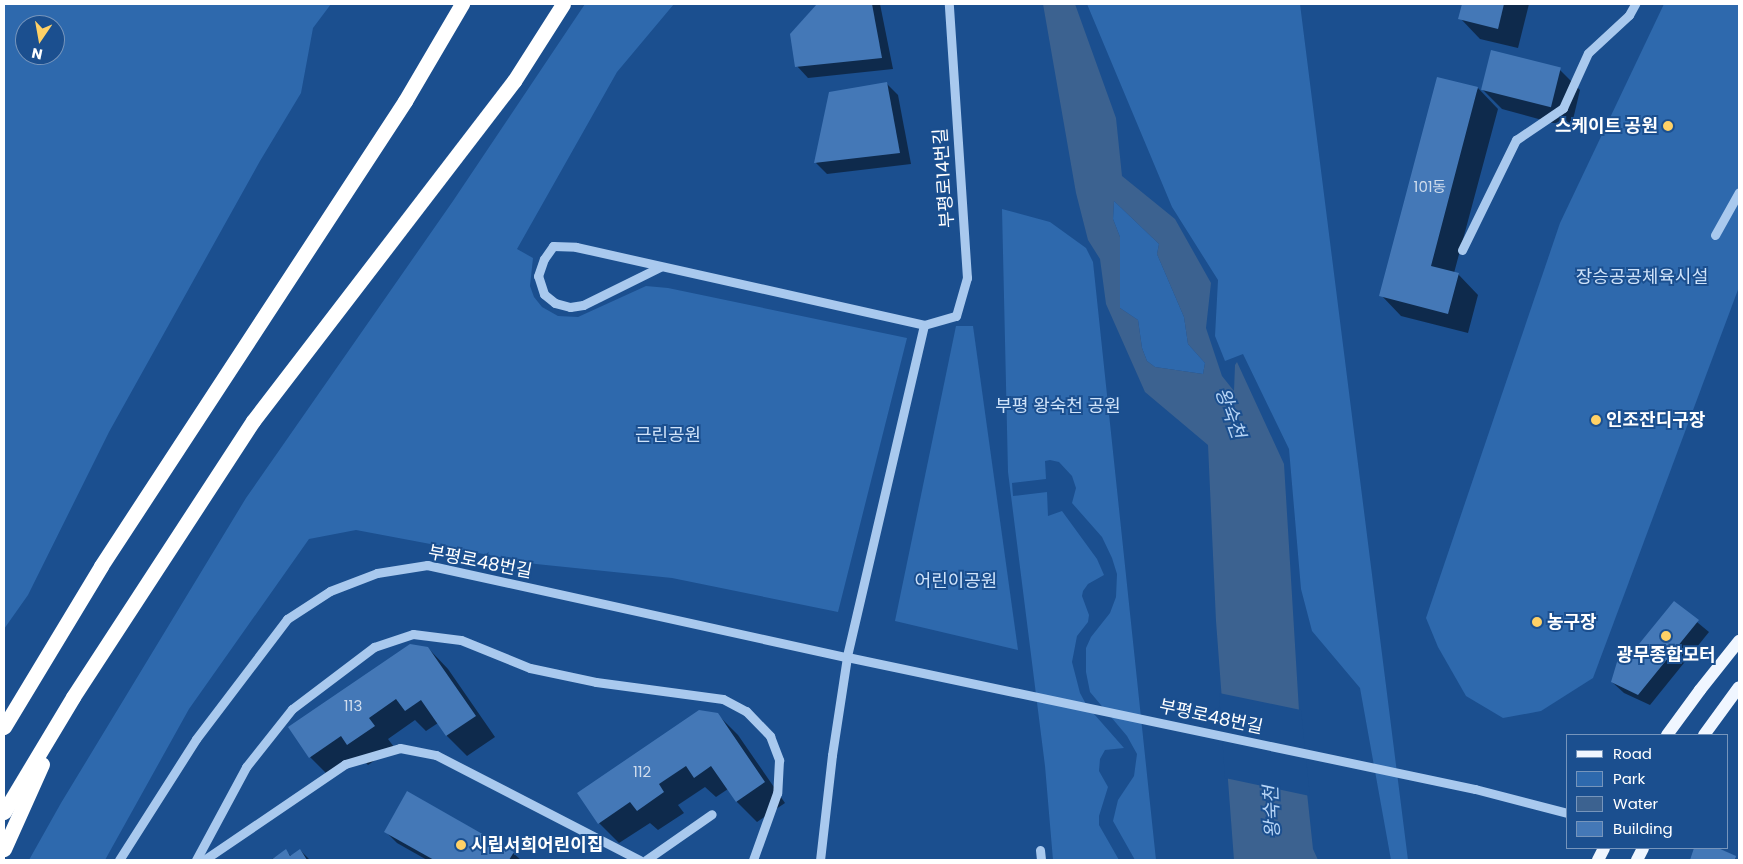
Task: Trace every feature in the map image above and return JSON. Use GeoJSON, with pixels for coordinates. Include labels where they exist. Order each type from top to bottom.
{"type":"FeatureCollection","features":[{"type":"Feature","properties":{"kind":"highway"},"geometry":{"type":"LineString","coordinates":[[4,718],[405,101],[462,4]]}},
{"type":"Feature","properties":{"kind":"highway"},"geometry":{"type":"LineString","coordinates":[[4,812],[72,697],[253,421],[514,82],[563,4]]}},
{"type":"Feature","properties":{"kind":"highway"},"geometry":{"type":"LineString","coordinates":[[4,727],[32,677]]}},
{"type":"Feature","properties":{"kind":"highway"},"geometry":{"type":"LineString","coordinates":[[4,849],[72,697]]}},
{"type":"Feature","properties":{"kind":"main road"},"geometry":{"type":"LineString","coordinates":[[1668,734],[1739,641]]}},
{"type":"Feature","properties":{"kind":"main road"},"geometry":{"type":"LineString","coordinates":[[1705,734],[1739,687]]}},
{"type":"Feature","properties":{"kind":"main road"},"geometry":{"type":"LineString","coordinates":[[1636,860],[1642,849]]}},
{"type":"Feature","properties":{"kind":"street","name":"부평로14번길"},"geometry":{"type":"LineString","coordinates":[[924,325],[956,316],[967,278],[950,4]]}},
{"type":"Feature","properties":{"kind":"street"},"geometry":{"type":"LineString","coordinates":[[1462,250],[1516,140],[1563,108],[1588,53],[1629,14],[1635,4]]}},
{"type":"Feature","properties":{"kind":"street"},"geometry":{"type":"LineString","coordinates":[[1715,235],[1739,192]]}},
{"type":"Feature","properties":{"kind":"street"},"geometry":{"type":"LineString","coordinates":[[660,267],[640,275],[582,305],[570,307],[555,303],[544,294],[538,276],[544,259],[553,246],[576,247],[924,325],[847,657],[832,755],[820,860]]}},
{"type":"Feature","properties":{"kind":"street","name":"부평로48번길"},"geometry":{"type":"LineString","coordinates":[[119,860],[196,739],[286,619],[330,591],[377,573],[427,565],[847,657],[1476,789],[1566,813]]}},
{"type":"Feature","properties":{"kind":"street"},"geometry":{"type":"LineString","coordinates":[[196,860],[246,767],[292,709],[374,646],[413,634],[461,640],[530,668],[605,684],[723,700],[746,711],[770,736],[779,760],[777,794],[754,860]]}},
{"type":"Feature","properties":{"kind":"street"},"geometry":{"type":"LineString","coordinates":[[204,860],[345,764],[400,748],[436,755],[639,860]]}},
{"type":"Feature","properties":{"kind":"street"},"geometry":{"type":"LineString","coordinates":[[646,860],[712,814]]}},
{"type":"Feature","properties":{"kind":"street"},"geometry":{"type":"LineString","coordinates":[[1040,850],[1041,860]]}},
{"type":"Feature","properties":{"kind":"green space"},"geometry":{"type":"Polygon","coordinates":[[[4,4],[331,4],[313,28],[301,93],[260,161],[109,432],[28,595],[4,629],[4,4]]]}},
{"type":"Feature","properties":{"kind":"green space","name":"근린공원"},"geometry":{"type":"Polygon","coordinates":[[[585,4],[674,4],[617,72],[517,249],[533,258],[530,286],[534,297],[542,307],[558,316],[578,317],[646,286],[668,288],[907,338],[838,612],[672,578],[536,564],[356,530],[309,539],[189,709],[105,860],[29,860],[61,803],[246,498],[453,201],[585,4]]]}},
{"type":"Feature","properties":{"kind":"green space"},"geometry":{"type":"Polygon","coordinates":[[[1087,4],[1300,4],[1408,860],[1391,860],[1360,688],[1312,631],[1301,589],[1289,449],[1243,354],[1225,361],[1215,336],[1218,280],[1172,207],[1087,4]]]}},
{"type":"Feature","properties":{"kind":"green space","name":"장승공공체육시설"},"geometry":{"type":"Polygon","coordinates":[[[1664,4],[1739,4],[1739,287],[1593,678],[1541,711],[1503,718],[1466,696],[1438,647],[1426,618],[1560,223],[1664,4]]]}},
{"type":"Feature","properties":{"kind":"green space"},"geometry":{"type":"Polygon","coordinates":[[[1114,201],[1159,244],[1157,254],[1184,317],[1188,344],[1205,363],[1203,374],[1155,367],[1147,361],[1142,348],[1138,320],[1120,308],[1120,237],[1113,219],[1114,201]]]}},
{"type":"Feature","properties":{"kind":"green space","name":"부평 왕숙천 공원"},"geometry":{"type":"Polygon","coordinates":[[[1002,209],[1050,222],[1086,248],[1093,262],[1156,860],[1135,860],[1113,821],[1118,800],[1134,776],[1137,754],[1127,736],[1090,692],[1086,672],[1086,648],[1091,637],[1110,613],[1116,597],[1117,574],[1102,537],[1072,503],[1076,488],[1072,476],[1059,462],[1050,460],[1045,461],[1046,479],[1012,483],[1013,496],[1047,492],[1048,516],[1062,511],[1097,559],[1104,575],[1088,584],[1083,591],[1082,596],[1089,615],[1088,622],[1077,636],[1072,662],[1080,693],[1087,706],[1124,748],[1105,750],[1100,759],[1099,771],[1108,787],[1099,816],[1099,825],[1119,860],[1053,860],[1045,766],[1008,472],[1002,209]]]}},
{"type":"Feature","properties":{"kind":"green space","name":"어린이공원"},"geometry":{"type":"Polygon","coordinates":[[[956,326],[973,326],[1018,650],[895,621],[956,326]]]}},
{"type":"Feature","properties":{"kind":"water","name":"왕숙천"},"geometry":{"type":"Polygon","coordinates":[[[1043,4],[1075,4],[1116,118],[1122,176],[1175,219],[1211,283],[1206,328],[1222,376],[1234,391],[1235,365],[1237,362],[1284,464],[1300,727],[1313,849],[1318,860],[1234,860],[1216,621],[1208,445],[1145,392],[1106,304],[1100,259],[1088,240],[1076,193],[1043,4]],[[1114,201],[1113,219],[1120,237],[1120,308],[1138,320],[1142,348],[1147,361],[1155,367],[1203,374],[1205,363],[1188,344],[1184,317],[1157,254],[1159,244],[1114,201]]]}},
{"type":"Feature","properties":{"kind":"pier"},"geometry":{"type":"Polygon","coordinates":[[[1219,693],[1301,710],[1310,796],[1225,778],[1219,693]]]}},
{"type":"Feature","properties":{"kind":"building"},"geometry":{"type":"Polygon","coordinates":[[[817,4],[872,4],[882,58],[795,67],[790,34],[817,4]]]}},
{"type":"Feature","properties":{"kind":"building"},"geometry":{"type":"Polygon","coordinates":[[[1462,4],[1504,4],[1498,29],[1458,19],[1462,4]]]}},
{"type":"Feature","properties":{"kind":"building"},"geometry":{"type":"Polygon","coordinates":[[[1491,50],[1561,67],[1551,107],[1481,90],[1491,50]]]}},
{"type":"Feature","properties":{"kind":"building"},"geometry":{"type":"Polygon","coordinates":[[[1437,77],[1478,87],[1431,266],[1459,273],[1448,314],[1379,296],[1437,77]]]}},
{"type":"Feature","properties":{"kind":"building"},"geometry":{"type":"Polygon","coordinates":[[[887,82],[900,153],[814,163],[829,92],[887,82]]]}},
{"type":"Feature","properties":{"kind":"building","name":"광무종합모터"},"geometry":{"type":"Polygon","coordinates":[[[1674,601],[1699,620],[1638,695],[1611,682],[1620,652],[1630,655],[1674,601]]]}},
{"type":"Feature","properties":{"kind":"building"},"geometry":{"type":"Polygon","coordinates":[[[410,644],[428,647],[476,716],[446,736],[421,700],[405,711],[396,699],[369,718],[375,726],[347,745],[341,736],[309,758],[288,727],[410,644]]]}},
{"type":"Feature","properties":{"kind":"building"},"geometry":{"type":"Polygon","coordinates":[[[699,710],[718,713],[765,782],[736,802],[711,766],[694,778],[686,766],[659,784],[664,792],[637,811],[630,802],[598,824],[577,793],[699,710]]]}},
{"type":"Feature","properties":{"kind":"building"},"geometry":{"type":"Polygon","coordinates":[[[407,791],[514,852],[509,860],[434,860],[384,832],[407,791]]]}},
{"type":"Feature","properties":{"kind":"building"},"geometry":{"type":"Polygon","coordinates":[[[286,849],[290,856],[300,849],[307,860],[271,860],[286,849]]]}},
{"type":"Feature","properties":{"kind":"building"},"geometry":{"type":"Polygon","coordinates":[[[1694,849],[1720,849],[1736,856],[1735,860],[1690,860],[1694,849]]]}},
{"type":"Feature","properties":{"kind":"place","name":"스케이트 공원"},"geometry":{"type":"Point","coordinates":[1668,126]}},
{"type":"Feature","properties":{"kind":"place","name":"인조잔디구장"},"geometry":{"type":"Point","coordinates":[1596,420]}},
{"type":"Feature","properties":{"kind":"place","name":"농구장"},"geometry":{"type":"Point","coordinates":[1537,622]}},
{"type":"Feature","properties":{"kind":"place","name":"광무종합모터"},"geometry":{"type":"Point","coordinates":[1666,636]}},
{"type":"Feature","properties":{"kind":"place","name":"시립서희어린이집"},"geometry":{"type":"Point","coordinates":[461,845]}}]}
